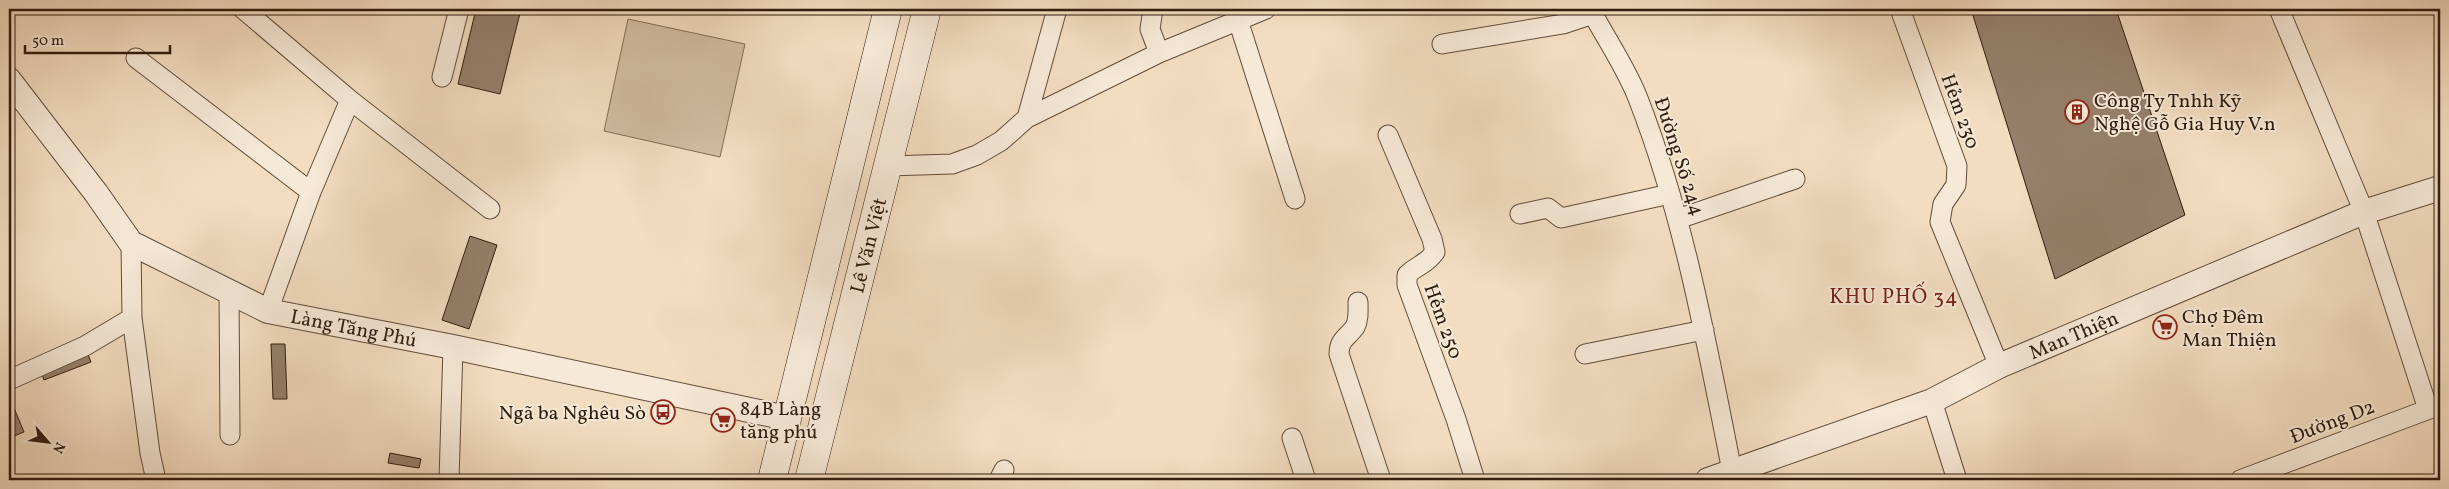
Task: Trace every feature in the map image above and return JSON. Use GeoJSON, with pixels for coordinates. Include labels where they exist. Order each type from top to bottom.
{"type":"FeatureCollection","features":[{"type":"Feature","properties":{"kind":"main road","name":"Lê Văn Việt"},"geometry":{"type":"LineString","coordinates":[[772,480],[888,9]]}},
{"type":"Feature","properties":{"kind":"main road","name":"Lê Văn Việt"},"geometry":{"type":"LineString","coordinates":[[810,480],[927,9]]}},
{"type":"Feature","properties":{"kind":"main road"},"geometry":{"type":"LineString","coordinates":[[787,418],[823,426]]}},
{"type":"Feature","properties":{"kind":"street"},"geometry":{"type":"LineString","coordinates":[[243,9],[350,100],[490,209]]}},
{"type":"Feature","properties":{"kind":"street"},"geometry":{"type":"LineString","coordinates":[[442,77],[459,9]]}},
{"type":"Feature","properties":{"kind":"street"},"geometry":{"type":"LineString","coordinates":[[1027,118],[1057,9]]}},
{"type":"Feature","properties":{"kind":"street"},"geometry":{"type":"LineString","coordinates":[[1153,9],[1150,29],[1159,53]]}},
{"type":"Feature","properties":{"kind":"street","name":"Hẻm 230"},"geometry":{"type":"LineString","coordinates":[[1900,9],[1957,166],[1956,185],[1943,204],[1940,222],[1999,366]]}},
{"type":"Feature","properties":{"kind":"street"},"geometry":{"type":"LineString","coordinates":[[2279,9],[2364,212],[2434,407]]}},
{"type":"Feature","properties":{"kind":"street"},"geometry":{"type":"LineString","coordinates":[[888,166],[952,164],[977,155],[1001,141],[1027,118],[1159,53],[1262,10]]}},
{"type":"Feature","properties":{"kind":"street","name":"Đường Số 244"},"geometry":{"type":"LineString","coordinates":[[1442,44],[1563,24],[1593,14],[1639,99],[1678,219],[1704,330],[1732,471]]}},
{"type":"Feature","properties":{"kind":"street"},"geometry":{"type":"LineString","coordinates":[[1238,20],[1295,199]]}},
{"type":"Feature","properties":{"kind":"street"},"geometry":{"type":"LineString","coordinates":[[136,58],[311,192]]}},
{"type":"Feature","properties":{"kind":"street","name":"Làng Tăng Phú"},"geometry":{"type":"LineString","coordinates":[[9,80],[96,193],[131,243],[268,311],[453,347],[787,418]]}},
{"type":"Feature","properties":{"kind":"street"},"geometry":{"type":"LineString","coordinates":[[268,311],[311,192],[350,100]]}},
{"type":"Feature","properties":{"kind":"street","name":"Hẻm 250"},"geometry":{"type":"LineString","coordinates":[[1388,135],[1432,239],[1435,252],[1428,263],[1407,275],[1406,285],[1456,419],[1475,480]]}},
{"type":"Feature","properties":{"kind":"street"},"geometry":{"type":"LineString","coordinates":[[1678,219],[1795,179]]}},
{"type":"Feature","properties":{"kind":"street","name":"Man Thiện"},"geometry":{"type":"LineString","coordinates":[[1708,480],[1932,401],[1999,366],[2364,212],[2440,188]]}},
{"type":"Feature","properties":{"kind":"street"},"geometry":{"type":"LineString","coordinates":[[1520,214],[1548,208],[1561,218],[1670,194]]}},
{"type":"Feature","properties":{"kind":"street"},"geometry":{"type":"LineString","coordinates":[[131,243],[132,318],[150,454],[156,480]]}},
{"type":"Feature","properties":{"kind":"street"},"geometry":{"type":"LineString","coordinates":[[229,292],[230,435]]}},
{"type":"Feature","properties":{"kind":"street"},"geometry":{"type":"LineString","coordinates":[[1358,302],[1357,321],[1354,328],[1342,339],[1339,354],[1381,480]]}},
{"type":"Feature","properties":{"kind":"street"},"geometry":{"type":"LineString","coordinates":[[9,380],[85,346],[132,318]]}},
{"type":"Feature","properties":{"kind":"street"},"geometry":{"type":"LineString","coordinates":[[1585,354],[1704,330]]}},
{"type":"Feature","properties":{"kind":"street"},"geometry":{"type":"LineString","coordinates":[[449,480],[453,347]]}},
{"type":"Feature","properties":{"kind":"street"},"geometry":{"type":"LineString","coordinates":[[1932,401],[1958,480]]}},
{"type":"Feature","properties":{"kind":"street","name":"Đường D2"},"geometry":{"type":"LineString","coordinates":[[2240,480],[2434,407]]}},
{"type":"Feature","properties":{"kind":"street"},"geometry":{"type":"LineString","coordinates":[[1292,438],[1306,480]]}},
{"type":"Feature","properties":{"kind":"shaded area"},"geometry":{"type":"Polygon","coordinates":[[[628,19],[745,44],[720,157],[604,131],[628,19]]]}},
{"type":"Feature","properties":{"kind":"building"},"geometry":{"type":"Polygon","coordinates":[[[476,9],[521,9],[500,94],[458,84],[476,9]]]}},
{"type":"Feature","properties":{"kind":"building","name":"Công Ty Tnhh Kỹ Nghệ Gỗ Gia Huy V.n"},"geometry":{"type":"Polygon","coordinates":[[[1971,9],[2116,9],[2185,215],[2055,279],[1971,9]]]}},
{"type":"Feature","properties":{"kind":"building"},"geometry":{"type":"Polygon","coordinates":[[[470,236],[497,245],[469,329],[442,320],[470,236]]]}},
{"type":"Feature","properties":{"kind":"building"},"geometry":{"type":"Polygon","coordinates":[[[271,344],[285,344],[287,399],[273,399],[271,344]]]}},
{"type":"Feature","properties":{"kind":"building"},"geometry":{"type":"Polygon","coordinates":[[[87,352],[91,362],[44,380],[40,369],[87,352]]]}},
{"type":"Feature","properties":{"kind":"building"},"geometry":{"type":"Polygon","coordinates":[[[9,396],[24,432],[9,438],[9,396]]]}},
{"type":"Feature","properties":{"kind":"building"},"geometry":{"type":"Polygon","coordinates":[[[390,453],[421,459],[419,468],[388,463],[390,453]]]}},
{"type":"Feature","properties":{"kind":"place","name":"Công Ty Tnhh Kỹ Nghệ Gỗ Gia Huy V.n"},"geometry":{"type":"Point","coordinates":[2077,112]}},
{"type":"Feature","properties":{"kind":"place","name":"Chợ Đêm Man Thiện"},"geometry":{"type":"Point","coordinates":[2165,327]}},
{"type":"Feature","properties":{"kind":"place","name":"Ngã ba Nghêu Sò"},"geometry":{"type":"Point","coordinates":[663,412]}},
{"type":"Feature","properties":{"kind":"place","name":"84B Làng tăng phú"},"geometry":{"type":"Point","coordinates":[723,420]}},
{"type":"Feature","properties":{"kind":"district","name":"KHU PHỐ 34"},"geometry":{"type":"Point","coordinates":[1894,296]}}]}
